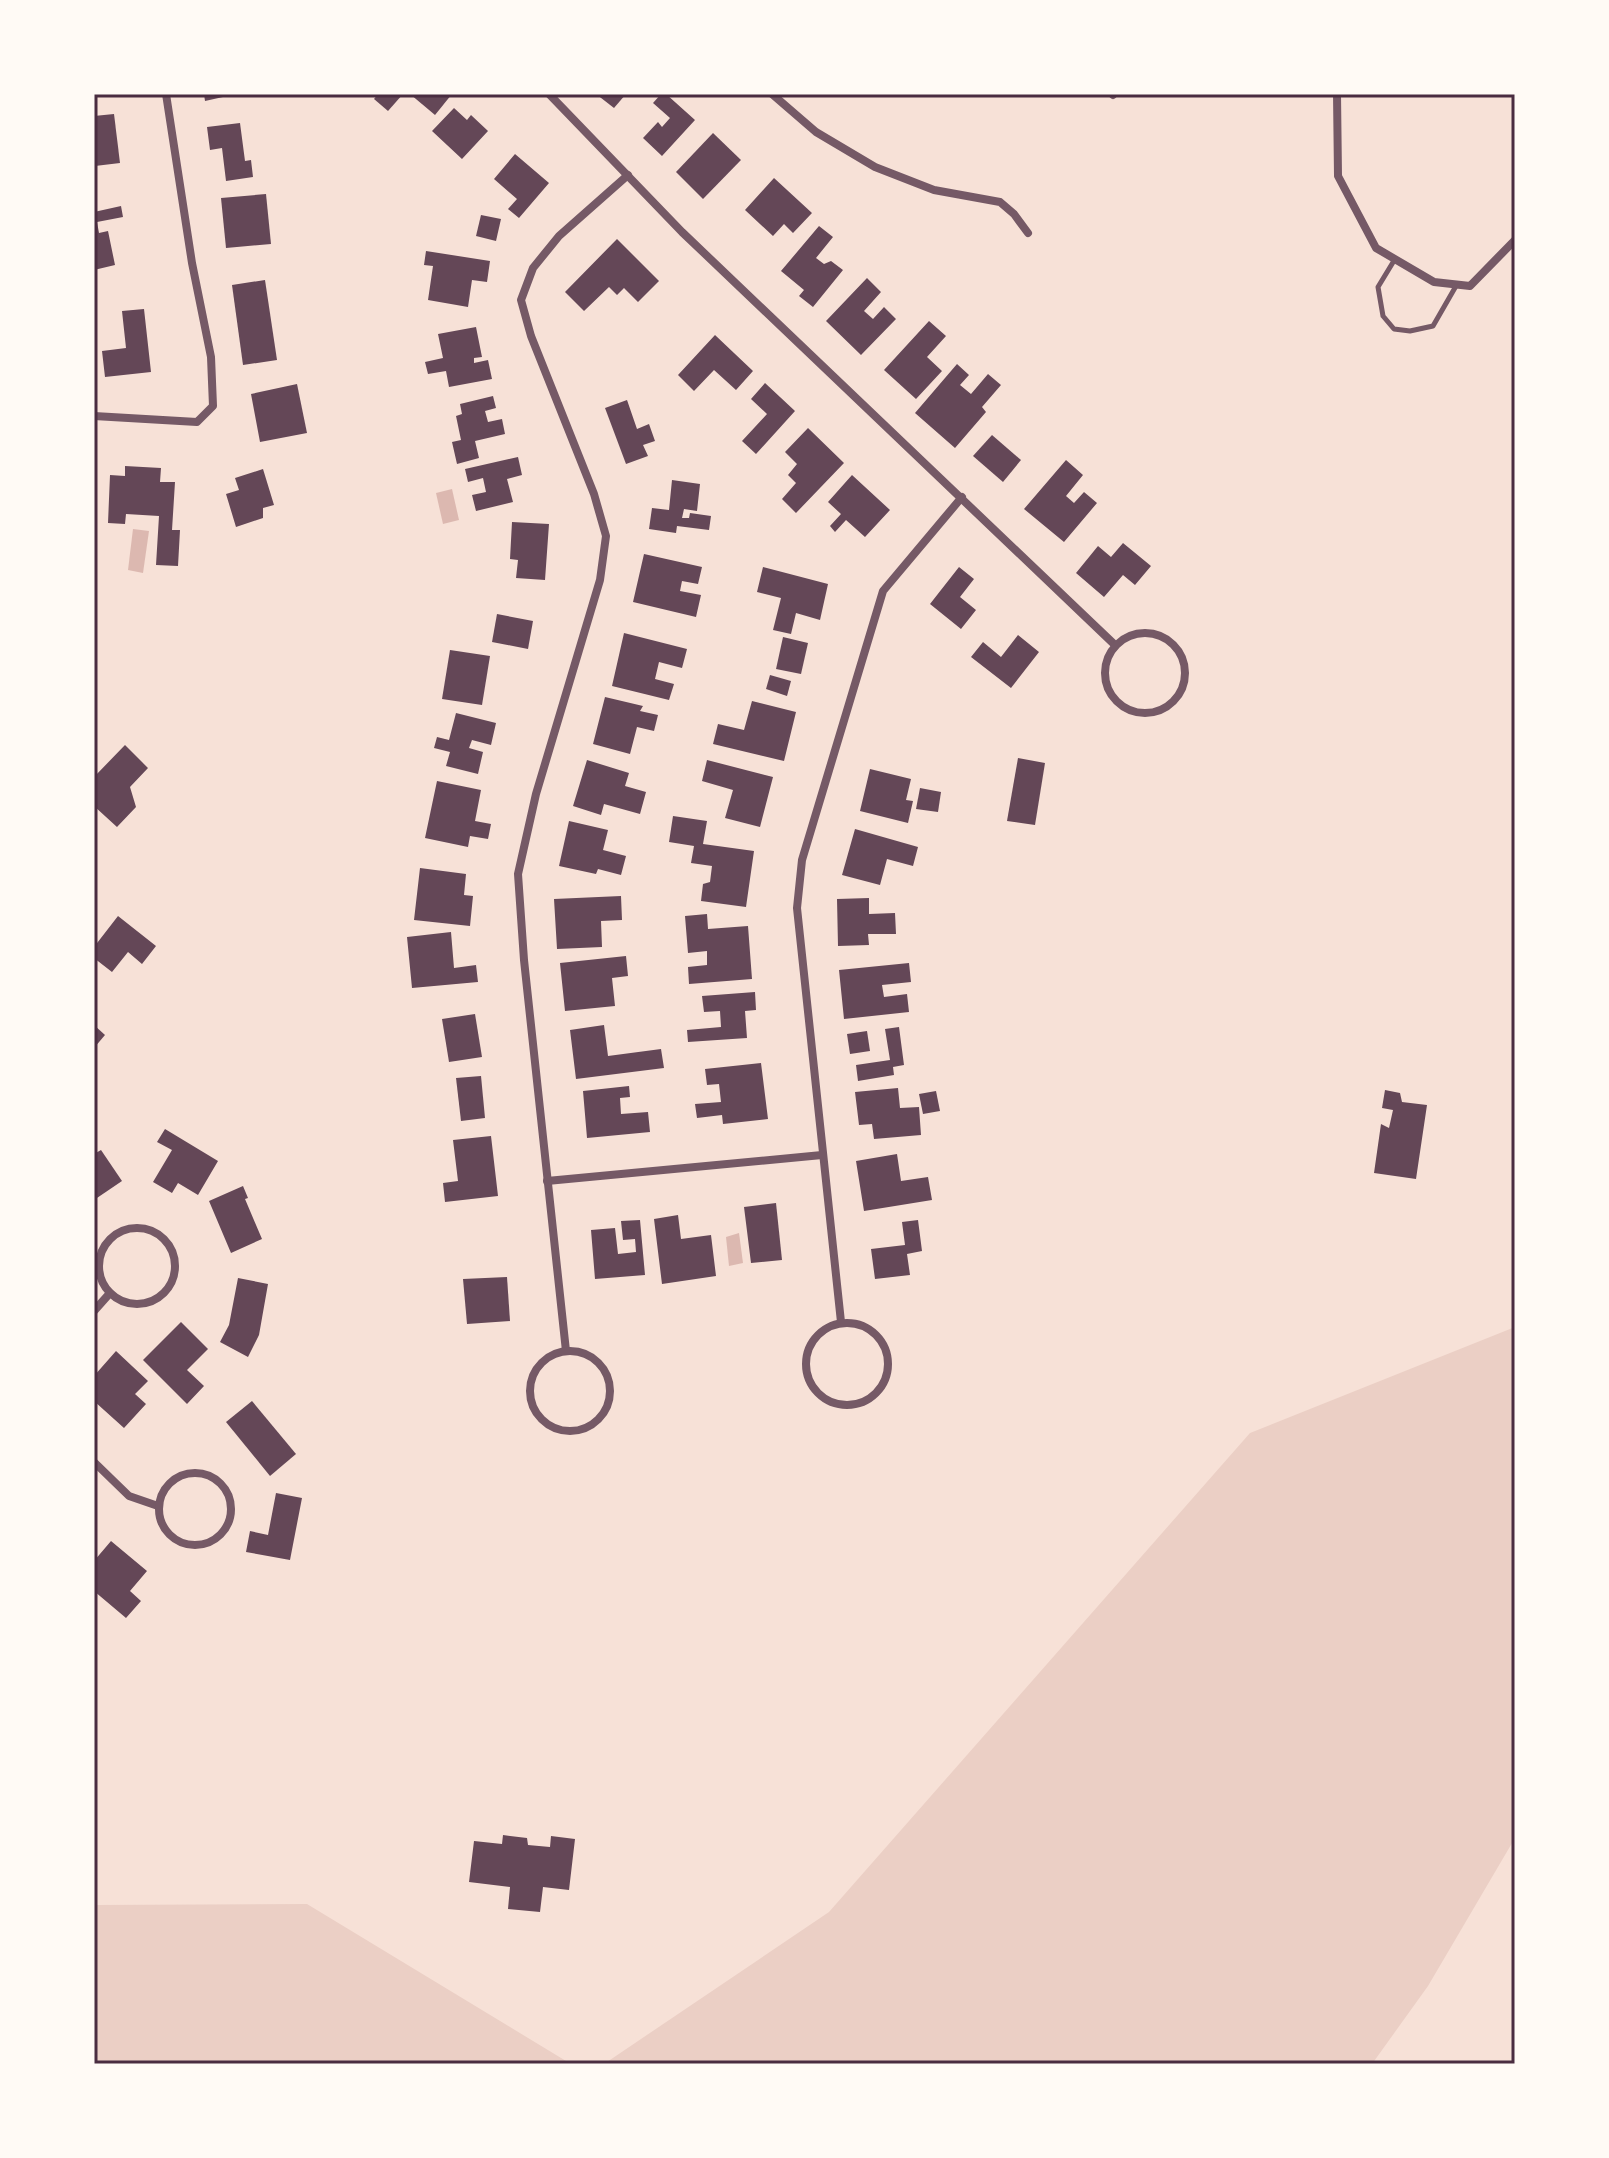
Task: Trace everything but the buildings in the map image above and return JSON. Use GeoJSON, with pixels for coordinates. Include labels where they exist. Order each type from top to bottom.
{"type":"FeatureCollection","features":[{"type":"Feature","properties":{"kind":"street"},"geometry":{"type":"LineString","coordinates":[[94,416],[197,422],[213,406],[211,357],[192,263],[166,94]]}},
{"type":"Feature","properties":{"kind":"street"},"geometry":{"type":"LineString","coordinates":[[549,94],[682,232],[1115,645]]}},
{"type":"Feature","properties":{"kind":"street"},"geometry":{"type":"LineString","coordinates":[[772,94],[816,132],[875,167],[934,190],[1000,202],[1028,233]]}},
{"type":"Feature","properties":{"kind":"street"},"geometry":{"type":"LineString","coordinates":[[1337,94],[1338,176],[1376,248],[1434,282],[1470,286],[1515,240]]}},
{"type":"Feature","properties":{"kind":"street"},"geometry":{"type":"LineString","coordinates":[[566,1351],[518,874],[536,794],[600,580],[606,536],[594,494],[531,336],[521,300],[533,268],[559,236],[628,175]]}},
{"type":"Feature","properties":{"kind":"street"},"geometry":{"type":"LineString","coordinates":[[841,1322],[797,908],[802,860],[883,591],[962,497]]}},
{"type":"Feature","properties":{"kind":"street"},"geometry":{"type":"LineString","coordinates":[[1143,632],[1159,635],[1172,643],[1181,656],[1185,671],[1182,687],[1174,700],[1161,710],[1146,713],[1130,711],[1117,702],[1108,690],[1104,674],[1107,658],[1115,645],[1128,636],[1143,632]]}},
{"type":"Feature","properties":{"kind":"street"},"geometry":{"type":"LineString","coordinates":[[547,1181],[822,1155]]}},
{"type":"Feature","properties":{"kind":"street"},"geometry":{"type":"LineString","coordinates":[[137,1228],[152,1231],[164,1239],[173,1251],[175,1266],[172,1281],[164,1293],[152,1302],[137,1305],[122,1302],[110,1293],[102,1281],[99,1266],[102,1251],[110,1239],[123,1230],[137,1228]]}},
{"type":"Feature","properties":{"kind":"street"},"geometry":{"type":"LineString","coordinates":[[94,1311],[110,1293]]}},
{"type":"Feature","properties":{"kind":"street"},"geometry":{"type":"LineString","coordinates":[[841,1322],[857,1323],[872,1330],[888,1358],[887,1374],[880,1389],[868,1399],[853,1405],[837,1404],[822,1397],[811,1385],[806,1369],[807,1353],[814,1339],[826,1328],[841,1322]]}},
{"type":"Feature","properties":{"kind":"street"},"geometry":{"type":"LineString","coordinates":[[566,1351],[582,1352],[595,1360],[605,1372],[610,1387],[608,1403],[601,1416],[586,1427],[573,1431],[558,1429],[544,1422],[534,1410],[530,1395],[531,1379],[539,1365],[551,1355],[566,1351]]}},
{"type":"Feature","properties":{"kind":"street"},"geometry":{"type":"LineString","coordinates":[[94,1462],[129,1496],[158,1506]]}},
{"type":"Feature","properties":{"kind":"street"},"geometry":{"type":"LineString","coordinates":[[198,1472],[211,1476],[223,1485],[230,1498],[231,1512],[227,1526],[218,1537],[206,1544],[192,1545],[178,1542],[167,1533],[160,1520],[158,1506],[162,1492],[171,1481],[184,1474],[198,1472]]}},
{"type":"Feature","properties":{"kind":"lane"},"geometry":{"type":"LineString","coordinates":[[1395,259],[1378,287],[1383,316],[1394,329],[1410,331],[1433,326],[1457,285]]}},
{"type":"Feature","properties":{"kind":"shaded area"},"geometry":{"type":"Polygon","coordinates":[[[452,489],[459,520],[443,524],[436,493],[452,489]]]}},
{"type":"Feature","properties":{"kind":"shaded area"},"geometry":{"type":"Polygon","coordinates":[[[133,529],[149,531],[143,573],[128,570],[133,529]]]}},
{"type":"Feature","properties":{"kind":"shaded area"},"geometry":{"type":"Polygon","coordinates":[[[739,1233],[743,1263],[729,1266],[726,1237],[739,1233]]]}},
{"type":"Feature","properties":{"kind":"shaded area"},"geometry":{"type":"Polygon","coordinates":[[[1515,1327],[1515,1838],[1428,1986],[1372,2064],[604,2064],[829,1912],[1250,1433],[1515,1327]]]}},
{"type":"Feature","properties":{"kind":"shaded area"},"geometry":{"type":"Polygon","coordinates":[[[307,1904],[571,2064],[94,2064],[94,1905],[307,1904]]]}}]}
